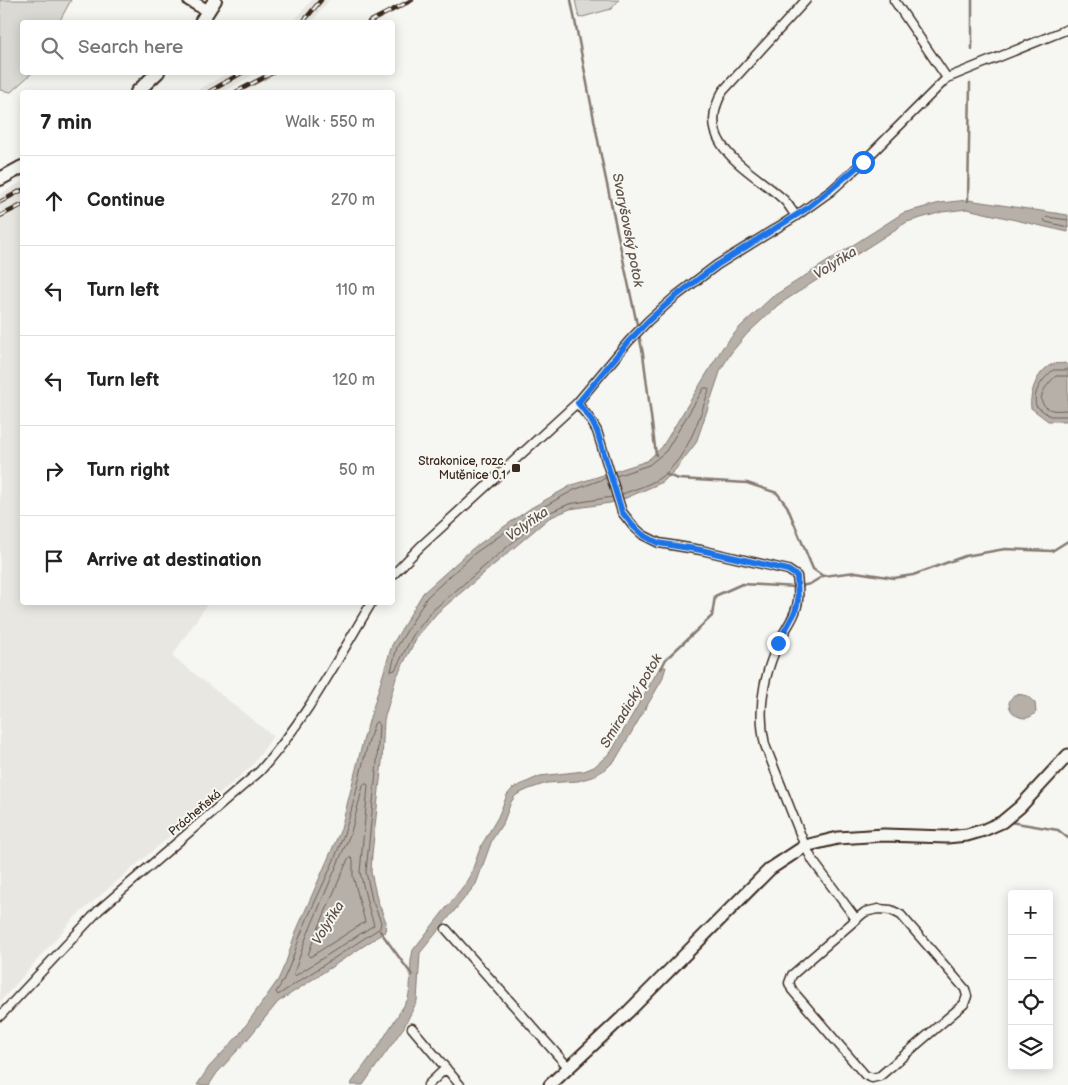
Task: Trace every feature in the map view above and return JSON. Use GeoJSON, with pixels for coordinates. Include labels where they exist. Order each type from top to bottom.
{"type":"FeatureCollection","features":[{"type":"Feature","properties":{"kind":"main road"},"geometry":{"type":"LineString","coordinates":[[202,20],[212,5]]}},
{"type":"Feature","properties":{"kind":"main road"},"geometry":{"type":"LineString","coordinates":[[140,90],[155,75]]}},
{"type":"Feature","properties":{"kind":"main road"},"geometry":{"type":"LineString","coordinates":[[0,179],[20,168]]}},
{"type":"Feature","properties":{"kind":"street"},"geometry":{"type":"LineString","coordinates":[[189,0],[212,5]]}},
{"type":"Feature","properties":{"kind":"street"},"geometry":{"type":"LineString","coordinates":[[796,216],[786,202],[727,153],[718,138],[714,118],[723,90],[806,0]]}},
{"type":"Feature","properties":{"kind":"street"},"geometry":{"type":"LineString","coordinates":[[894,0],[947,78]]}},
{"type":"Feature","properties":{"kind":"street"},"geometry":{"type":"LineString","coordinates":[[395,573],[426,541],[578,403],[629,341],[668,303],[709,271],[796,216],[830,190],[863,162],[947,78],[1068,29]]}},
{"type":"Feature","properties":{"kind":"street"},"geometry":{"type":"LineString","coordinates":[[578,403],[594,425],[620,508],[633,526],[653,541],[788,570],[797,576],[798,601],[795,612],[778,643],[762,692],[762,732],[765,745],[805,846],[813,861],[856,919]]}},
{"type":"Feature","properties":{"kind":"street","name":"Prácheňská"},"geometry":{"type":"LineString","coordinates":[[0,1016],[98,910],[260,771],[278,750],[313,700],[370,605]]}},
{"type":"Feature","properties":{"kind":"street"},"geometry":{"type":"LineString","coordinates":[[550,1085],[628,1012],[770,869],[805,846],[838,838],[884,835],[947,837],[967,835],[984,830],[1002,822],[1020,807],[1068,755]]}},
{"type":"Feature","properties":{"kind":"street"},"geometry":{"type":"LineString","coordinates":[[878,909],[891,910],[901,915],[967,992],[967,999],[964,1004],[880,1076],[875,1078],[865,1075],[792,990],[789,982],[792,975],[856,919],[865,912],[878,909]]}},
{"type":"Feature","properties":{"kind":"street"},"geometry":{"type":"LineString","coordinates":[[446,930],[569,1068]]}},
{"type":"Feature","properties":{"kind":"street"},"geometry":{"type":"LineString","coordinates":[[412,1028],[460,1085]]}},
{"type":"Feature","properties":{"kind":"street"},"geometry":{"type":"LineString","coordinates":[[428,1085],[446,1068]]}},
{"type":"Feature","properties":{"kind":"shaded area"},"geometry":{"type":"Polygon","coordinates":[[[0,0],[71,0],[60,20],[20,20],[20,75],[30,75],[11,92],[0,90],[0,0]]]}},
{"type":"Feature","properties":{"kind":"shaded area"},"geometry":{"type":"Polygon","coordinates":[[[312,0],[329,0],[314,20],[295,20],[312,0]]]}},
{"type":"Feature","properties":{"kind":"shaded area"},"geometry":{"type":"Polygon","coordinates":[[[575,0],[619,0],[611,9],[579,18],[575,0]]]}},
{"type":"Feature","properties":{"kind":"shaded area"},"geometry":{"type":"Polygon","coordinates":[[[225,75],[253,75],[226,90],[198,90],[225,75]]]}},
{"type":"Feature","properties":{"kind":"shaded area"},"geometry":{"type":"Polygon","coordinates":[[[20,183],[20,605],[207,605],[172,656],[273,736],[252,766],[74,918],[0,1002],[0,194],[20,183]]]}},
{"type":"Feature","properties":{"kind":"water","name":"Volyňka"},"geometry":{"type":"Polygon","coordinates":[[[968,200],[1068,215],[1068,232],[967,209],[942,212],[907,222],[778,305],[747,334],[731,353],[721,369],[696,443],[676,469],[663,482],[626,498],[610,503],[570,509],[549,518],[437,613],[417,637],[396,678],[384,720],[382,762],[371,872],[377,899],[386,922],[385,932],[278,1002],[217,1073],[209,1085],[197,1085],[209,1067],[239,1035],[278,980],[295,934],[341,829],[363,741],[392,645],[423,593],[472,549],[531,508],[572,485],[647,461],[662,447],[723,347],[740,327],[772,297],[903,213],[940,203],[968,200]]]}},
{"type":"Feature","properties":{"kind":"water"},"geometry":{"type":"Polygon","coordinates":[[[1065,363],[1068,366],[1068,418],[1066,421],[1048,421],[1031,408],[1031,396],[1038,377],[1047,367],[1065,363]]]}},
{"type":"Feature","properties":{"kind":"water"},"geometry":{"type":"Polygon","coordinates":[[[660,667],[666,667],[662,680],[616,759],[606,769],[592,777],[578,781],[547,783],[516,795],[511,802],[504,821],[492,840],[476,884],[420,953],[417,1001],[404,1027],[363,1085],[350,1085],[380,1044],[408,999],[413,950],[469,879],[481,846],[498,817],[507,795],[513,788],[540,776],[584,771],[594,767],[611,752],[660,667]]]}},
{"type":"Feature","properties":{"kind":"water"},"geometry":{"type":"Polygon","coordinates":[[[1018,694],[1027,696],[1035,703],[1036,712],[1030,717],[1018,716],[1010,708],[1009,703],[1018,694]]]}},
{"type":"Feature","properties":{"kind":"waterway","name":"Svaryšovský potok"},"geometry":{"type":"LineString","coordinates":[[571,0],[602,161],[638,329]]}},
{"type":"Feature","properties":{"kind":"waterway"},"geometry":{"type":"LineString","coordinates":[[972,0],[972,49]]}},
{"type":"Feature","properties":{"kind":"waterway"},"geometry":{"type":"LineString","coordinates":[[968,201],[970,83]]}},
{"type":"Feature","properties":{"kind":"waterway","name":"Svaryšovský potok"},"geometry":{"type":"LineString","coordinates":[[639,335],[656,455]]}},
{"type":"Feature","properties":{"kind":"waterway"},"geometry":{"type":"LineString","coordinates":[[667,475],[679,479],[747,483],[777,493],[787,506],[813,569],[823,576]]}},
{"type":"Feature","properties":{"kind":"waterway","name":"Smiradický potok"},"geometry":{"type":"LineString","coordinates":[[661,669],[666,659],[712,616],[715,596],[742,584],[797,587],[810,584],[823,576],[856,572],[894,578],[913,575],[965,556],[1005,549],[1052,551],[1068,541]]}},
{"type":"Feature","properties":{"kind":"waterway"},"geometry":{"type":"LineString","coordinates":[[1010,822],[1058,830],[1068,838]]}},
{"type":"Feature","properties":{"kind":"waterway"},"geometry":{"type":"LineString","coordinates":[[380,931],[412,975]]}},
{"type":"Feature","properties":{"kind":"railway"},"geometry":{"type":"LineString","coordinates":[[305,20],[321,0]]}},
{"type":"Feature","properties":{"kind":"railway"},"geometry":{"type":"LineString","coordinates":[[373,20],[412,0]]}},
{"type":"Feature","properties":{"kind":"railway"},"geometry":{"type":"LineString","coordinates":[[212,90],[238,75]]}},
{"type":"Feature","properties":{"kind":"railway"},"geometry":{"type":"LineString","coordinates":[[240,90],[268,75]]}},
{"type":"Feature","properties":{"kind":"railway"},"geometry":{"type":"LineString","coordinates":[[0,202],[20,191]]}},
{"type":"Feature","properties":{"kind":"railway"},"geometry":{"type":"LineString","coordinates":[[0,216],[20,206]]}},
{"type":"Feature","properties":{"kind":"place","name":"Strakonice, rozc. Mutěnice 0.1"},"geometry":{"type":"Point","coordinates":[516,468]}},
{"type":"Feature","properties":{"kind":"route"},"geometry":{"type":"LineString","coordinates":[[778,643],[795,612],[798,601],[797,576],[788,570],[701,550],[658,543],[643,535],[628,521],[620,508],[597,431],[590,418],[578,403],[629,341],[676,296],[717,265],[806,209],[863,162]]}}]}
